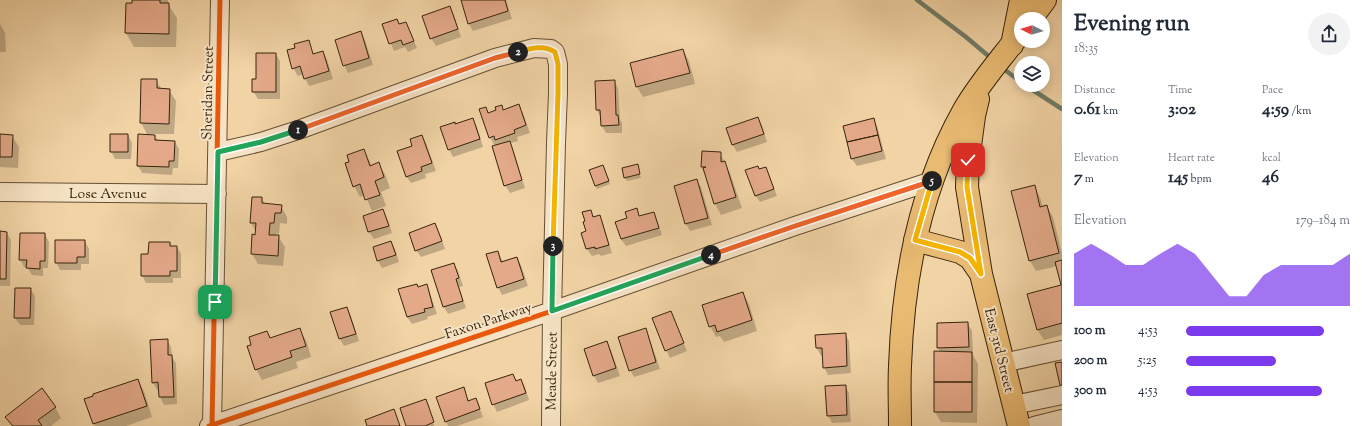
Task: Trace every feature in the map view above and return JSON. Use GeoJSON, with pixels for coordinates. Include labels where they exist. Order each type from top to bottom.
{"type":"FeatureCollection","features":[{"type":"Feature","properties":{"kind":"main road"},"geometry":{"type":"LineString","coordinates":[[1019,12],[1021,0]]}},
{"type":"Feature","properties":{"kind":"main road"},"geometry":{"type":"LineString","coordinates":[[1036,12],[1045,0]]}},
{"type":"Feature","properties":{"kind":"main road","name":"East 3rd Street"},"geometry":{"type":"LineString","coordinates":[[900,426],[902,322],[907,282],[915,240],[932,181],[943,151],[964,109],[1014,41]]}},
{"type":"Feature","properties":{"kind":"main road","name":"East 3rd Street"},"geometry":{"type":"LineString","coordinates":[[985,79],[974,116],[968,160],[967,187],[981,274],[1017,416]]}},
{"type":"Feature","properties":{"kind":"main road","name":"East 3rd Street"},"geometry":{"type":"LineString","coordinates":[[915,240],[960,252],[970,258],[981,274]]}},
{"type":"Feature","properties":{"kind":"street","name":"Sheridan Street"},"geometry":{"type":"LineString","coordinates":[[211,426],[218,152],[220,0]]}},
{"type":"Feature","properties":{"kind":"street","name":"Meade Street"},"geometry":{"type":"LineString","coordinates":[[218,152],[261,142],[301,129],[495,58],[534,48],[551,49],[555,52],[558,64],[558,93],[552,311],[551,426]]}},
{"type":"Feature","properties":{"kind":"street","name":"Faxon Parkway"},"geometry":{"type":"LineString","coordinates":[[211,426],[552,311],[795,226],[932,181]]}},
{"type":"Feature","properties":{"kind":"street","name":"Lose Avenue"},"geometry":{"type":"LineString","coordinates":[[0,192],[217,194]]}},
{"type":"Feature","properties":{"kind":"street"},"geometry":{"type":"LineString","coordinates":[[1003,363],[1062,350]]}},
{"type":"Feature","properties":{"kind":"street"},"geometry":{"type":"LineString","coordinates":[[1043,363],[1062,359]]}},
{"type":"Feature","properties":{"kind":"street"},"geometry":{"type":"LineString","coordinates":[[1017,416],[1062,395]]}},
{"type":"Feature","properties":{"kind":"street"},"geometry":{"type":"LineString","coordinates":[[1034,426],[1062,420]]}},
{"type":"Feature","properties":{"kind":"building"},"geometry":{"type":"Polygon","coordinates":[[[132,0],[160,0],[160,3],[169,3],[169,34],[125,33],[126,3],[132,3],[132,0]]]}},
{"type":"Feature","properties":{"kind":"building"},"geometry":{"type":"Polygon","coordinates":[[[461,0],[505,0],[508,11],[468,24],[461,0]]]}},
{"type":"Feature","properties":{"kind":"building"},"geometry":{"type":"Polygon","coordinates":[[[450,6],[458,29],[430,39],[422,16],[450,6]]]}},
{"type":"Feature","properties":{"kind":"building"},"geometry":{"type":"Polygon","coordinates":[[[397,19],[399,24],[406,22],[414,41],[403,45],[401,40],[389,44],[382,24],[397,19]]]}},
{"type":"Feature","properties":{"kind":"building"},"geometry":{"type":"Polygon","coordinates":[[[361,31],[369,58],[343,66],[335,40],[361,31]]]}},
{"type":"Feature","properties":{"kind":"building"},"geometry":{"type":"Polygon","coordinates":[[[309,40],[313,54],[323,51],[329,71],[304,79],[300,66],[292,69],[287,50],[295,48],[294,44],[309,40]]]}},
{"type":"Feature","properties":{"kind":"building"},"geometry":{"type":"Polygon","coordinates":[[[683,49],[690,73],[636,87],[630,63],[683,49]]]}},
{"type":"Feature","properties":{"kind":"building"},"geometry":{"type":"Polygon","coordinates":[[[256,53],[276,53],[276,92],[252,92],[252,79],[256,79],[256,53]]]}},
{"type":"Feature","properties":{"kind":"building"},"geometry":{"type":"Polygon","coordinates":[[[141,79],[157,79],[157,88],[170,89],[169,124],[140,123],[141,79]]]}},
{"type":"Feature","properties":{"kind":"building"},"geometry":{"type":"Polygon","coordinates":[[[615,80],[616,115],[618,115],[619,125],[601,126],[600,110],[596,110],[595,81],[615,80]]]}},
{"type":"Feature","properties":{"kind":"building"},"geometry":{"type":"Polygon","coordinates":[[[519,104],[526,125],[514,130],[515,133],[495,140],[494,136],[489,138],[479,109],[486,107],[488,113],[496,110],[495,107],[502,105],[503,110],[519,104]]]}},
{"type":"Feature","properties":{"kind":"building"},"geometry":{"type":"Polygon","coordinates":[[[758,117],[764,134],[732,145],[726,128],[758,117]]]}},
{"type":"Feature","properties":{"kind":"building"},"geometry":{"type":"Polygon","coordinates":[[[473,118],[480,139],[448,150],[440,127],[473,118]]]}},
{"type":"Feature","properties":{"kind":"building"},"geometry":{"type":"Polygon","coordinates":[[[874,118],[878,135],[847,142],[843,126],[874,118]]]}},
{"type":"Feature","properties":{"kind":"building"},"geometry":{"type":"Polygon","coordinates":[[[0,134],[13,135],[12,157],[0,157],[0,134]]]}},
{"type":"Feature","properties":{"kind":"building"},"geometry":{"type":"Polygon","coordinates":[[[110,134],[128,134],[128,152],[110,152],[110,134]]]}},
{"type":"Feature","properties":{"kind":"building"},"geometry":{"type":"Polygon","coordinates":[[[138,134],[155,135],[155,140],[175,141],[174,161],[169,161],[169,167],[137,166],[138,134]]]}},
{"type":"Feature","properties":{"kind":"building"},"geometry":{"type":"Polygon","coordinates":[[[422,135],[432,163],[421,167],[422,171],[406,177],[397,151],[412,146],[410,139],[422,135]]]}},
{"type":"Feature","properties":{"kind":"building"},"geometry":{"type":"Polygon","coordinates":[[[878,135],[882,151],[851,159],[847,142],[878,135]]]}},
{"type":"Feature","properties":{"kind":"building"},"geometry":{"type":"Polygon","coordinates":[[[510,141],[522,180],[504,186],[492,146],[510,141]]]}},
{"type":"Feature","properties":{"kind":"building"},"geometry":{"type":"Polygon","coordinates":[[[364,149],[370,166],[379,162],[384,177],[375,181],[380,195],[365,200],[360,184],[353,187],[345,163],[349,162],[347,155],[364,149]]]}},
{"type":"Feature","properties":{"kind":"building"},"geometry":{"type":"Polygon","coordinates":[[[702,151],[721,152],[721,162],[725,161],[736,197],[714,204],[703,168],[706,167],[701,167],[702,151]]]}},
{"type":"Feature","properties":{"kind":"building"},"geometry":{"type":"Polygon","coordinates":[[[638,164],[640,174],[624,178],[622,168],[638,164]]]}},
{"type":"Feature","properties":{"kind":"building"},"geometry":{"type":"Polygon","coordinates":[[[603,165],[609,181],[595,186],[589,170],[603,165]]]}},
{"type":"Feature","properties":{"kind":"building"},"geometry":{"type":"Polygon","coordinates":[[[758,166],[759,169],[766,167],[774,189],[755,196],[745,170],[758,166]]]}},
{"type":"Feature","properties":{"kind":"building"},"geometry":{"type":"Polygon","coordinates":[[[697,179],[708,218],[685,224],[674,186],[697,179]]]}},
{"type":"Feature","properties":{"kind":"building"},"geometry":{"type":"Polygon","coordinates":[[[1035,185],[1040,207],[1047,205],[1059,253],[1029,261],[1011,191],[1035,185]]]}},
{"type":"Feature","properties":{"kind":"building"},"geometry":{"type":"Polygon","coordinates":[[[252,197],[262,197],[262,203],[282,205],[281,213],[275,213],[274,223],[270,223],[269,235],[279,235],[278,256],[251,254],[252,234],[255,235],[256,223],[250,223],[252,197]]]}},
{"type":"Feature","properties":{"kind":"building"},"geometry":{"type":"Polygon","coordinates":[[[637,208],[639,216],[654,212],[659,228],[621,239],[615,222],[627,218],[625,212],[637,208]]]}},
{"type":"Feature","properties":{"kind":"building"},"geometry":{"type":"Polygon","coordinates":[[[383,209],[389,226],[368,232],[363,216],[383,209]]]}},
{"type":"Feature","properties":{"kind":"building"},"geometry":{"type":"Polygon","coordinates":[[[591,210],[593,217],[600,215],[609,245],[595,249],[595,247],[586,249],[581,233],[586,231],[582,212],[591,210]]]}},
{"type":"Feature","properties":{"kind":"building"},"geometry":{"type":"Polygon","coordinates":[[[435,223],[442,241],[415,251],[409,233],[435,223]]]}},
{"type":"Feature","properties":{"kind":"building"},"geometry":{"type":"Polygon","coordinates":[[[0,231],[7,232],[6,279],[0,279],[0,231]]]}},
{"type":"Feature","properties":{"kind":"building"},"geometry":{"type":"Polygon","coordinates":[[[20,233],[45,233],[45,261],[40,261],[40,269],[26,268],[27,260],[19,260],[20,233]]]}},
{"type":"Feature","properties":{"kind":"building"},"geometry":{"type":"Polygon","coordinates":[[[55,240],[85,240],[85,257],[77,257],[77,263],[55,263],[55,240]]]}},
{"type":"Feature","properties":{"kind":"building"},"geometry":{"type":"Polygon","coordinates":[[[391,241],[396,255],[377,261],[373,247],[391,241]]]}},
{"type":"Feature","properties":{"kind":"building"},"geometry":{"type":"Polygon","coordinates":[[[149,242],[170,242],[170,246],[177,246],[177,271],[170,271],[170,276],[141,276],[141,254],[148,254],[149,242]]]}},
{"type":"Feature","properties":{"kind":"building"},"geometry":{"type":"Polygon","coordinates":[[[498,251],[501,262],[517,257],[524,279],[497,288],[486,254],[498,251]]]}},
{"type":"Feature","properties":{"kind":"building"},"geometry":{"type":"Polygon","coordinates":[[[1062,260],[1062,323],[1037,330],[1027,294],[1061,285],[1055,262],[1062,260]]]}},
{"type":"Feature","properties":{"kind":"building"},"geometry":{"type":"Polygon","coordinates":[[[454,263],[459,278],[456,279],[463,301],[443,307],[431,270],[454,263]]]}},
{"type":"Feature","properties":{"kind":"building"},"geometry":{"type":"Polygon","coordinates":[[[417,284],[418,287],[427,284],[433,307],[424,309],[425,312],[407,317],[398,289],[417,284]]]}},
{"type":"Feature","properties":{"kind":"building"},"geometry":{"type":"Polygon","coordinates":[[[15,288],[31,288],[30,318],[14,318],[15,288]]]}},
{"type":"Feature","properties":{"kind":"building"},"geometry":{"type":"Polygon","coordinates":[[[743,292],[752,320],[717,332],[715,325],[709,327],[702,305],[743,292]]]}},
{"type":"Feature","properties":{"kind":"building"},"geometry":{"type":"Polygon","coordinates":[[[347,307],[356,334],[339,339],[330,312],[347,307]]]}},
{"type":"Feature","properties":{"kind":"building"},"geometry":{"type":"Polygon","coordinates":[[[671,311],[684,343],[665,351],[652,318],[671,311]]]}},
{"type":"Feature","properties":{"kind":"building"},"geometry":{"type":"Polygon","coordinates":[[[968,322],[969,347],[937,348],[937,323],[968,322]]]}},
{"type":"Feature","properties":{"kind":"building"},"geometry":{"type":"Polygon","coordinates":[[[300,328],[306,346],[290,351],[292,357],[255,370],[247,346],[251,345],[249,337],[267,331],[270,338],[300,328]]]}},
{"type":"Feature","properties":{"kind":"building"},"geometry":{"type":"Polygon","coordinates":[[[646,328],[656,362],[629,371],[618,337],[646,328]]]}},
{"type":"Feature","properties":{"kind":"building"},"geometry":{"type":"Polygon","coordinates":[[[846,333],[847,366],[823,368],[822,348],[816,348],[815,335],[846,333]]]}},
{"type":"Feature","properties":{"kind":"building"},"geometry":{"type":"Polygon","coordinates":[[[168,339],[168,355],[172,355],[174,397],[159,397],[158,382],[152,383],[150,340],[168,339]]]}},
{"type":"Feature","properties":{"kind":"building"},"geometry":{"type":"Polygon","coordinates":[[[607,341],[616,368],[593,376],[584,349],[607,341]]]}},
{"type":"Feature","properties":{"kind":"building"},"geometry":{"type":"Polygon","coordinates":[[[934,351],[972,352],[972,382],[934,382],[934,351]]]}},
{"type":"Feature","properties":{"kind":"building"},"geometry":{"type":"Polygon","coordinates":[[[1062,362],[1062,385],[1060,385],[1055,363],[1062,362]]]}},
{"type":"Feature","properties":{"kind":"building"},"geometry":{"type":"Polygon","coordinates":[[[513,374],[516,381],[521,379],[526,393],[492,405],[485,383],[513,374]]]}},
{"type":"Feature","properties":{"kind":"building"},"geometry":{"type":"Polygon","coordinates":[[[138,379],[147,406],[93,424],[84,399],[93,396],[93,394],[138,379]]]}},
{"type":"Feature","properties":{"kind":"building"},"geometry":{"type":"Polygon","coordinates":[[[934,382],[972,382],[972,412],[934,412],[934,382]]]}},
{"type":"Feature","properties":{"kind":"building"},"geometry":{"type":"Polygon","coordinates":[[[846,385],[847,415],[827,416],[825,386],[846,385]]]}},
{"type":"Feature","properties":{"kind":"building"},"geometry":{"type":"Polygon","coordinates":[[[464,387],[468,401],[476,398],[480,409],[445,422],[436,397],[464,387]]]}},
{"type":"Feature","properties":{"kind":"building"},"geometry":{"type":"Polygon","coordinates":[[[42,388],[56,407],[38,420],[42,426],[13,426],[5,417],[42,388]]]}},
{"type":"Feature","properties":{"kind":"building"},"geometry":{"type":"Polygon","coordinates":[[[426,399],[434,422],[425,426],[406,426],[400,408],[426,399]]]}},
{"type":"Feature","properties":{"kind":"building"},"geometry":{"type":"Polygon","coordinates":[[[394,409],[400,426],[367,426],[365,420],[394,409]]]}},
{"type":"Feature","properties":{"kind":"waterway"},"geometry":{"type":"LineString","coordinates":[[917,0],[966,37],[992,59]]}},
{"type":"Feature","properties":{"kind":"waterway"},"geometry":{"type":"LineString","coordinates":[[1001,67],[1014,77]]}},
{"type":"Feature","properties":{"kind":"waterway"},"geometry":{"type":"LineString","coordinates":[[1036,92],[1062,109]]}},
{"type":"Feature","properties":{"kind":"cycle path"},"geometry":{"type":"LineString","coordinates":[[212,426],[220,0]]}},
{"type":"Feature","properties":{"kind":"cycle path"},"geometry":{"type":"LineString","coordinates":[[209,426],[552,311],[795,226],[932,181]]}},
{"type":"Feature","properties":{"kind":"route"},"geometry":{"type":"LineString","coordinates":[[215,302],[218,152],[261,142],[301,129],[495,58],[534,48],[551,49],[555,52],[558,64],[552,311],[795,226],[932,181],[925,200],[915,240],[960,252],[970,258],[981,274],[967,187],[968,160]]}}]}
